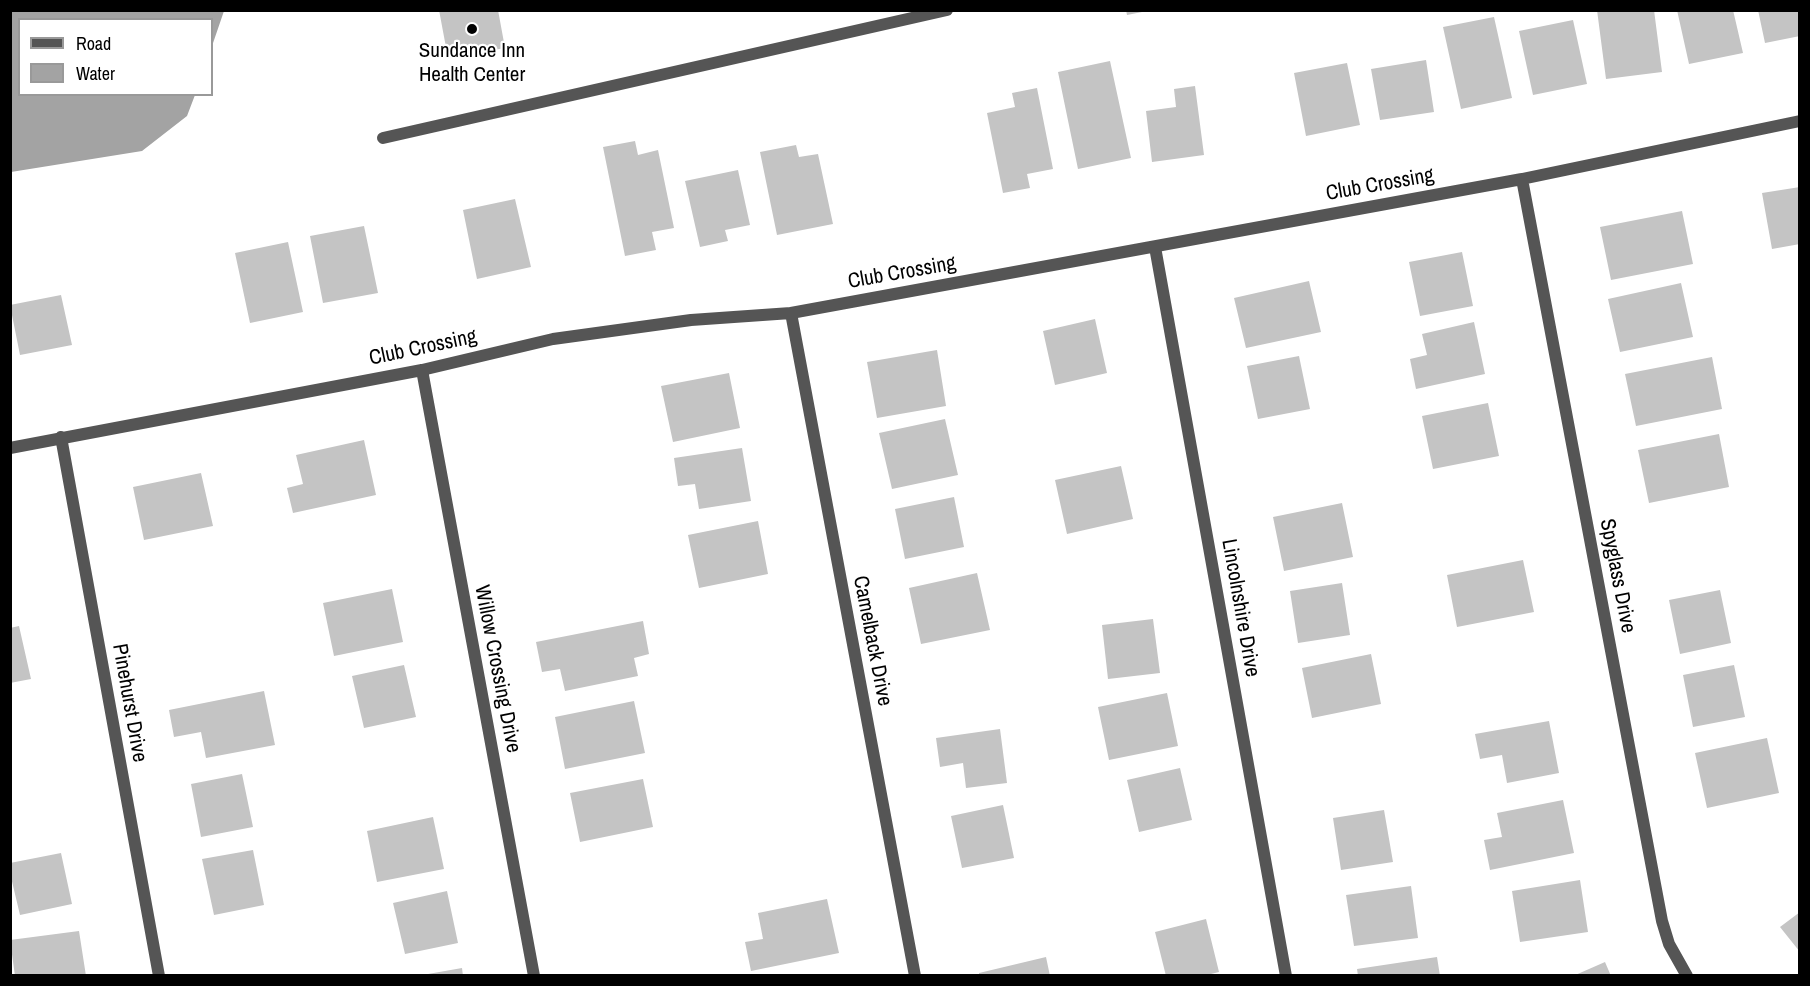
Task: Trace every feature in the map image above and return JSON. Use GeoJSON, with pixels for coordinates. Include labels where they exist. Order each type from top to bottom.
{"type":"FeatureCollection","features":[{"type":"Feature","properties":{"kind":"street"},"geometry":{"type":"LineString","coordinates":[[383,138],[947,10]]}},
{"type":"Feature","properties":{"kind":"street","name":"Club Crossing"},"geometry":{"type":"LineString","coordinates":[[10,448],[422,370],[553,339],[691,320],[791,313],[1522,179],[1800,122]]}},
{"type":"Feature","properties":{"kind":"street","name":"Spyglass Drive"},"geometry":{"type":"LineString","coordinates":[[1522,179],[1662,921],[1669,944],[1687,975]]}},
{"type":"Feature","properties":{"kind":"street","name":"Lincolnshire Drive"},"geometry":{"type":"LineString","coordinates":[[1155,247],[1286,975]]}},
{"type":"Feature","properties":{"kind":"street","name":"Camelback Drive"},"geometry":{"type":"LineString","coordinates":[[791,313],[915,975]]}},
{"type":"Feature","properties":{"kind":"street","name":"Willow Crossing Drive"},"geometry":{"type":"LineString","coordinates":[[422,370],[534,975]]}},
{"type":"Feature","properties":{"kind":"street","name":"Pinehurst Drive"},"geometry":{"type":"LineString","coordinates":[[62,437],[159,975]]}},
{"type":"Feature","properties":{"kind":"water"},"geometry":{"type":"Polygon","coordinates":[[[11,10],[224,10],[213,43],[213,18],[18,18],[18,96],[195,96],[187,116],[142,151],[11,172],[11,10]]]}},
{"type":"Feature","properties":{"kind":"building","name":"Sundance Inn Health Center"},"geometry":{"type":"Polygon","coordinates":[[[439,10],[498,10],[505,48],[448,58],[439,10]]]}},
{"type":"Feature","properties":{"kind":"building"},"geometry":{"type":"Polygon","coordinates":[[[1126,10],[1142,10],[1142,12],[1127,15],[1126,10]]]}},
{"type":"Feature","properties":{"kind":"building"},"geometry":{"type":"Polygon","coordinates":[[[1597,10],[1654,10],[1662,72],[1606,79],[1597,10]]]}},
{"type":"Feature","properties":{"kind":"building"},"geometry":{"type":"Polygon","coordinates":[[[1677,10],[1733,10],[1743,53],[1689,64],[1677,10]]]}},
{"type":"Feature","properties":{"kind":"building"},"geometry":{"type":"Polygon","coordinates":[[[1758,10],[1800,10],[1800,36],[1765,43],[1758,10]]]}},
{"type":"Feature","properties":{"kind":"building"},"geometry":{"type":"Polygon","coordinates":[[[1494,17],[1512,98],[1461,109],[1443,27],[1494,17]]]}},
{"type":"Feature","properties":{"kind":"building"},"geometry":{"type":"Polygon","coordinates":[[[1573,20],[1587,84],[1533,95],[1519,31],[1573,20]]]}},
{"type":"Feature","properties":{"kind":"building"},"geometry":{"type":"Polygon","coordinates":[[[1426,60],[1434,112],[1380,120],[1371,69],[1426,60]]]}},
{"type":"Feature","properties":{"kind":"building"},"geometry":{"type":"Polygon","coordinates":[[[1110,61],[1131,158],[1078,169],[1058,72],[1110,61]]]}},
{"type":"Feature","properties":{"kind":"building"},"geometry":{"type":"Polygon","coordinates":[[[1347,63],[1360,125],[1306,136],[1294,73],[1347,63]]]}},
{"type":"Feature","properties":{"kind":"building"},"geometry":{"type":"Polygon","coordinates":[[[1195,86],[1204,155],[1152,162],[1146,111],[1176,107],[1174,89],[1195,86]]]}},
{"type":"Feature","properties":{"kind":"building"},"geometry":{"type":"Polygon","coordinates":[[[1037,88],[1053,169],[1027,174],[1030,188],[1003,193],[987,113],[1015,107],[1012,93],[1037,88]]]}},
{"type":"Feature","properties":{"kind":"building"},"geometry":{"type":"Polygon","coordinates":[[[635,141],[638,155],[658,150],[674,228],[652,232],[656,250],[625,256],[603,147],[635,141]]]}},
{"type":"Feature","properties":{"kind":"building"},"geometry":{"type":"Polygon","coordinates":[[[796,145],[799,157],[818,154],[833,224],[777,235],[760,152],[796,145]]]}},
{"type":"Feature","properties":{"kind":"building"},"geometry":{"type":"Polygon","coordinates":[[[738,170],[750,225],[725,230],[728,241],[700,247],[685,181],[738,170]]]}},
{"type":"Feature","properties":{"kind":"building"},"geometry":{"type":"Polygon","coordinates":[[[1800,187],[1800,244],[1772,249],[1762,193],[1800,187]]]}},
{"type":"Feature","properties":{"kind":"building"},"geometry":{"type":"Polygon","coordinates":[[[515,199],[531,267],[477,279],[463,210],[515,199]]]}},
{"type":"Feature","properties":{"kind":"building"},"geometry":{"type":"Polygon","coordinates":[[[1682,211],[1693,264],[1611,280],[1600,227],[1682,211]]]}},
{"type":"Feature","properties":{"kind":"building"},"geometry":{"type":"Polygon","coordinates":[[[364,226],[378,293],[323,303],[310,236],[364,226]]]}},
{"type":"Feature","properties":{"kind":"building"},"geometry":{"type":"Polygon","coordinates":[[[288,242],[303,312],[250,323],[235,253],[288,242]]]}},
{"type":"Feature","properties":{"kind":"building"},"geometry":{"type":"Polygon","coordinates":[[[1462,252],[1473,306],[1420,316],[1409,262],[1462,252]]]}},
{"type":"Feature","properties":{"kind":"building"},"geometry":{"type":"Polygon","coordinates":[[[1309,281],[1321,332],[1246,348],[1234,298],[1309,281]]]}},
{"type":"Feature","properties":{"kind":"building"},"geometry":{"type":"Polygon","coordinates":[[[1681,283],[1693,337],[1620,352],[1608,299],[1681,283]]]}},
{"type":"Feature","properties":{"kind":"building"},"geometry":{"type":"Polygon","coordinates":[[[61,295],[72,345],[20,355],[10,305],[61,295]]]}},
{"type":"Feature","properties":{"kind":"building"},"geometry":{"type":"Polygon","coordinates":[[[1095,319],[1107,373],[1055,385],[1043,331],[1095,319]]]}},
{"type":"Feature","properties":{"kind":"building"},"geometry":{"type":"Polygon","coordinates":[[[1474,322],[1485,374],[1416,389],[1410,359],[1427,355],[1422,334],[1474,322]]]}},
{"type":"Feature","properties":{"kind":"building"},"geometry":{"type":"Polygon","coordinates":[[[937,350],[946,406],[877,418],[867,362],[937,350]]]}},
{"type":"Feature","properties":{"kind":"building"},"geometry":{"type":"Polygon","coordinates":[[[1299,356],[1310,409],[1258,419],[1247,366],[1299,356]]]}},
{"type":"Feature","properties":{"kind":"building"},"geometry":{"type":"Polygon","coordinates":[[[1712,357],[1722,409],[1636,426],[1625,374],[1712,357]]]}},
{"type":"Feature","properties":{"kind":"building"},"geometry":{"type":"Polygon","coordinates":[[[729,373],[740,428],[673,442],[661,386],[729,373]]]}},
{"type":"Feature","properties":{"kind":"building"},"geometry":{"type":"Polygon","coordinates":[[[1488,403],[1499,456],[1433,469],[1422,416],[1488,403]]]}},
{"type":"Feature","properties":{"kind":"building"},"geometry":{"type":"Polygon","coordinates":[[[945,419],[958,475],[892,489],[879,433],[945,419]]]}},
{"type":"Feature","properties":{"kind":"building"},"geometry":{"type":"Polygon","coordinates":[[[1719,434],[1729,487],[1649,503],[1638,450],[1719,434]]]}},
{"type":"Feature","properties":{"kind":"building"},"geometry":{"type":"Polygon","coordinates":[[[364,440],[376,495],[293,513],[287,488],[303,484],[296,455],[364,440]]]}},
{"type":"Feature","properties":{"kind":"building"},"geometry":{"type":"Polygon","coordinates":[[[742,448],[751,501],[699,509],[695,484],[678,486],[674,458],[742,448]]]}},
{"type":"Feature","properties":{"kind":"building"},"geometry":{"type":"Polygon","coordinates":[[[1121,466],[1133,519],[1067,534],[1055,480],[1121,466]]]}},
{"type":"Feature","properties":{"kind":"building"},"geometry":{"type":"Polygon","coordinates":[[[201,473],[213,526],[144,540],[133,487],[201,473]]]}},
{"type":"Feature","properties":{"kind":"building"},"geometry":{"type":"Polygon","coordinates":[[[954,497],[964,547],[905,559],[895,509],[954,497]]]}},
{"type":"Feature","properties":{"kind":"building"},"geometry":{"type":"Polygon","coordinates":[[[1342,503],[1353,557],[1284,571],[1273,517],[1342,503]]]}},
{"type":"Feature","properties":{"kind":"building"},"geometry":{"type":"Polygon","coordinates":[[[758,521],[768,574],[699,588],[688,535],[758,521]]]}},
{"type":"Feature","properties":{"kind":"building"},"geometry":{"type":"Polygon","coordinates":[[[1523,560],[1534,612],[1457,627],[1447,575],[1523,560]]]}},
{"type":"Feature","properties":{"kind":"building"},"geometry":{"type":"Polygon","coordinates":[[[977,573],[990,630],[921,644],[909,588],[977,573]]]}},
{"type":"Feature","properties":{"kind":"building"},"geometry":{"type":"Polygon","coordinates":[[[1342,583],[1350,635],[1298,643],[1290,591],[1342,583]]]}},
{"type":"Feature","properties":{"kind":"building"},"geometry":{"type":"Polygon","coordinates":[[[392,589],[403,642],[334,656],[323,603],[392,589]]]}},
{"type":"Feature","properties":{"kind":"building"},"geometry":{"type":"Polygon","coordinates":[[[1720,590],[1731,643],[1680,654],[1669,600],[1720,590]]]}},
{"type":"Feature","properties":{"kind":"building"},"geometry":{"type":"Polygon","coordinates":[[[1153,619],[1160,673],[1108,679],[1102,625],[1153,619]]]}},
{"type":"Feature","properties":{"kind":"building"},"geometry":{"type":"Polygon","coordinates":[[[643,621],[649,654],[634,658],[638,676],[565,691],[560,669],[542,672],[536,642],[643,621]]]}},
{"type":"Feature","properties":{"kind":"building"},"geometry":{"type":"Polygon","coordinates":[[[19,626],[31,679],[10,683],[10,628],[19,626]]]}},
{"type":"Feature","properties":{"kind":"building"},"geometry":{"type":"Polygon","coordinates":[[[1371,654],[1381,704],[1312,718],[1302,668],[1371,654]]]}},
{"type":"Feature","properties":{"kind":"building"},"geometry":{"type":"Polygon","coordinates":[[[404,665],[416,717],[364,728],[352,676],[404,665]]]}},
{"type":"Feature","properties":{"kind":"building"},"geometry":{"type":"Polygon","coordinates":[[[1734,665],[1745,717],[1693,727],[1683,675],[1734,665]]]}},
{"type":"Feature","properties":{"kind":"building"},"geometry":{"type":"Polygon","coordinates":[[[264,691],[275,745],[206,758],[201,732],[174,737],[169,710],[264,691]]]}},
{"type":"Feature","properties":{"kind":"building"},"geometry":{"type":"Polygon","coordinates":[[[1167,693],[1178,746],[1109,760],[1098,707],[1167,693]]]}},
{"type":"Feature","properties":{"kind":"building"},"geometry":{"type":"Polygon","coordinates":[[[634,701],[645,753],[565,769],[555,717],[634,701]]]}},
{"type":"Feature","properties":{"kind":"building"},"geometry":{"type":"Polygon","coordinates":[[[1549,721],[1559,773],[1507,783],[1502,755],[1480,759],[1475,734],[1549,721]]]}},
{"type":"Feature","properties":{"kind":"building"},"geometry":{"type":"Polygon","coordinates":[[[1000,729],[1007,783],[966,788],[963,763],[940,767],[936,738],[1000,729]]]}},
{"type":"Feature","properties":{"kind":"building"},"geometry":{"type":"Polygon","coordinates":[[[1767,738],[1779,793],[1707,808],[1695,753],[1767,738]]]}},
{"type":"Feature","properties":{"kind":"building"},"geometry":{"type":"Polygon","coordinates":[[[1180,768],[1192,820],[1139,832],[1127,780],[1180,768]]]}},
{"type":"Feature","properties":{"kind":"building"},"geometry":{"type":"Polygon","coordinates":[[[242,774],[253,827],[201,837],[191,784],[242,774]]]}},
{"type":"Feature","properties":{"kind":"building"},"geometry":{"type":"Polygon","coordinates":[[[643,779],[653,827],[580,842],[570,793],[643,779]]]}},
{"type":"Feature","properties":{"kind":"building"},"geometry":{"type":"Polygon","coordinates":[[[1563,800],[1574,853],[1490,870],[1484,840],[1502,837],[1497,813],[1563,800]]]}},
{"type":"Feature","properties":{"kind":"building"},"geometry":{"type":"Polygon","coordinates":[[[1003,805],[1014,858],[962,868],[951,816],[1003,805]]]}},
{"type":"Feature","properties":{"kind":"building"},"geometry":{"type":"Polygon","coordinates":[[[1384,810],[1393,862],[1341,870],[1333,818],[1384,810]]]}},
{"type":"Feature","properties":{"kind":"building"},"geometry":{"type":"Polygon","coordinates":[[[433,817],[444,869],[377,882],[367,831],[433,817]]]}},
{"type":"Feature","properties":{"kind":"building"},"geometry":{"type":"Polygon","coordinates":[[[253,850],[264,905],[214,915],[202,859],[253,850]]]}},
{"type":"Feature","properties":{"kind":"building"},"geometry":{"type":"Polygon","coordinates":[[[61,853],[72,904],[20,915],[10,873],[10,863],[61,853]]]}},
{"type":"Feature","properties":{"kind":"building"},"geometry":{"type":"Polygon","coordinates":[[[1580,880],[1588,932],[1520,942],[1512,891],[1580,880]]]}},
{"type":"Feature","properties":{"kind":"building"},"geometry":{"type":"Polygon","coordinates":[[[1411,886],[1418,938],[1354,946],[1346,895],[1411,886]]]}},
{"type":"Feature","properties":{"kind":"building"},"geometry":{"type":"Polygon","coordinates":[[[447,891],[458,943],[405,954],[393,903],[447,891]]]}},
{"type":"Feature","properties":{"kind":"building"},"geometry":{"type":"Polygon","coordinates":[[[827,899],[839,953],[751,971],[745,942],[763,939],[758,913],[827,899]]]}},
{"type":"Feature","properties":{"kind":"building"},"geometry":{"type":"Polygon","coordinates":[[[1800,912],[1800,952],[1780,927],[1800,912]]]}},
{"type":"Feature","properties":{"kind":"building"},"geometry":{"type":"Polygon","coordinates":[[[1206,919],[1219,972],[1203,976],[1166,976],[1155,932],[1206,919]]]}},
{"type":"Feature","properties":{"kind":"building"},"geometry":{"type":"Polygon","coordinates":[[[79,931],[86,976],[15,976],[10,940],[79,931]]]}},
{"type":"Feature","properties":{"kind":"building"},"geometry":{"type":"Polygon","coordinates":[[[1046,957],[1050,976],[979,976],[979,973],[1046,957]]]}},
{"type":"Feature","properties":{"kind":"building"},"geometry":{"type":"Polygon","coordinates":[[[1437,957],[1440,976],[1358,976],[1357,969],[1437,957]]]}},
{"type":"Feature","properties":{"kind":"building"},"geometry":{"type":"Polygon","coordinates":[[[1605,962],[1611,976],[1573,976],[1605,962]]]}},
{"type":"Feature","properties":{"kind":"building"},"geometry":{"type":"Polygon","coordinates":[[[462,968],[463,976],[428,976],[428,974],[462,968]]]}},
{"type":"Feature","properties":{"kind":"place","name":"Sundance Inn Health Center"},"geometry":{"type":"Point","coordinates":[472,29]}}]}
